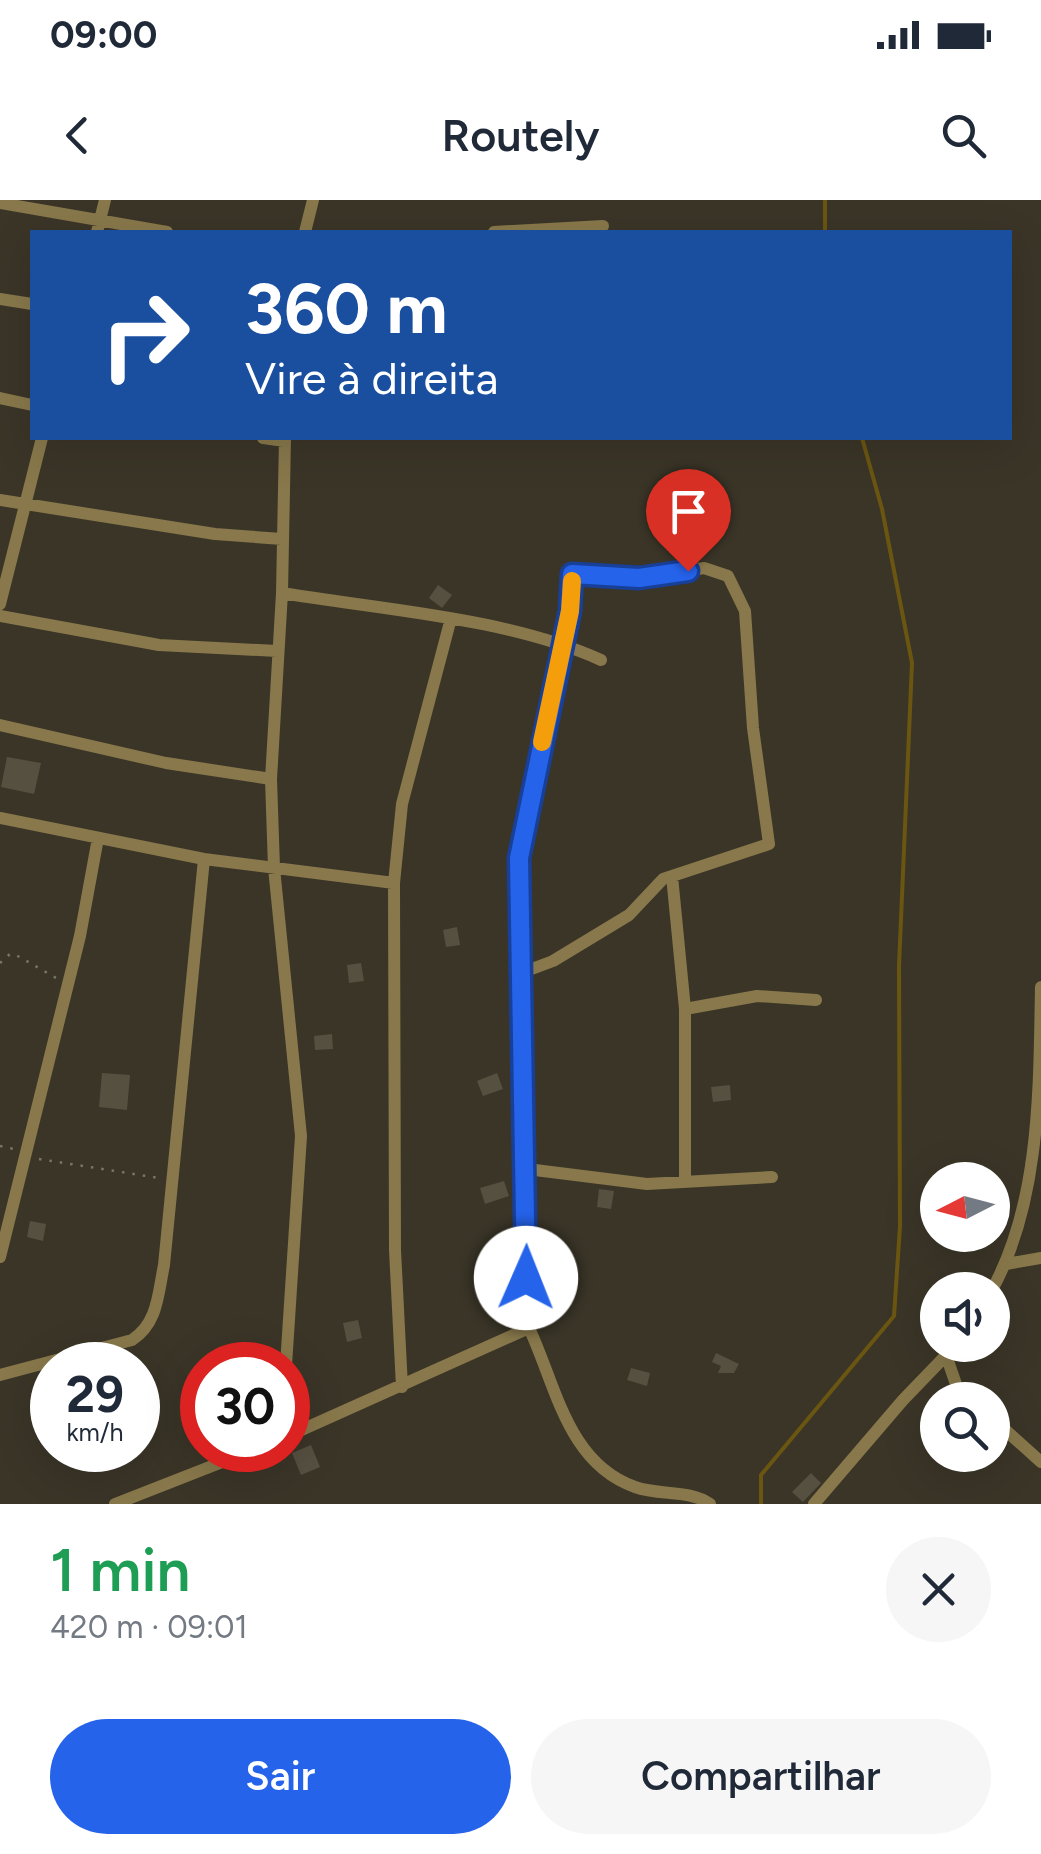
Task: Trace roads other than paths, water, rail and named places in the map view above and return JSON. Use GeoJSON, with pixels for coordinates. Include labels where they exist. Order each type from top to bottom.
{"type":"FeatureCollection","features":[{"type":"Feature","properties":{"kind":"street"},"geometry":{"type":"LineString","coordinates":[[98,227],[105,200]]}},
{"type":"Feature","properties":{"kind":"street"},"geometry":{"type":"LineString","coordinates":[[306,230],[314,200]]}},
{"type":"Feature","properties":{"kind":"street"},"geometry":{"type":"LineString","coordinates":[[0,202],[98,227],[139,230]]}},
{"type":"Feature","properties":{"kind":"street"},"geometry":{"type":"LineString","coordinates":[[530,230],[603,226]]}},
{"type":"Feature","properties":{"kind":"street"},"geometry":{"type":"LineString","coordinates":[[0,299],[30,304]]}},
{"type":"Feature","properties":{"kind":"street"},"geometry":{"type":"LineString","coordinates":[[0,398],[30,405]]}},
{"type":"Feature","properties":{"kind":"street"},"geometry":{"type":"LineString","coordinates":[[0,604],[42,440]]}},
{"type":"Feature","properties":{"kind":"street"},"geometry":{"type":"LineString","coordinates":[[285,440],[282,593],[271,779],[274,868],[301,1136],[288,1342]]}},
{"type":"Feature","properties":{"kind":"street"},"geometry":{"type":"LineString","coordinates":[[0,500],[215,534],[282,539]]}},
{"type":"Feature","properties":{"kind":"street"},"geometry":{"type":"LineString","coordinates":[[520,973],[553,961],[629,915],[662,879],[770,844],[753,728],[745,610],[728,576],[704,568],[639,578],[572,574],[564,643],[519,858],[520,973],[529,1328],[559,1408],[578,1441],[605,1469],[637,1488],[700,1496],[710,1504]]}},
{"type":"Feature","properties":{"kind":"street"},"geometry":{"type":"LineString","coordinates":[[282,593],[564,643],[602,660]]}},
{"type":"Feature","properties":{"kind":"street"},"geometry":{"type":"LineString","coordinates":[[0,616],[159,645],[277,651]]}},
{"type":"Feature","properties":{"kind":"street"},"geometry":{"type":"LineString","coordinates":[[402,1387],[395,1250],[394,883],[402,804],[450,622]]}},
{"type":"Feature","properties":{"kind":"street"},"geometry":{"type":"LineString","coordinates":[[0,725],[166,763],[271,779]]}},
{"type":"Feature","properties":{"kind":"street"},"geometry":{"type":"LineString","coordinates":[[0,818],[204,859],[394,883]]}},
{"type":"Feature","properties":{"kind":"street"},"geometry":{"type":"LineString","coordinates":[[0,1257],[68,984],[98,838]]}},
{"type":"Feature","properties":{"kind":"street"},"geometry":{"type":"LineString","coordinates":[[0,1375],[132,1340],[145,1331],[153,1316],[164,1265],[204,859]]}},
{"type":"Feature","properties":{"kind":"street"},"geometry":{"type":"LineString","coordinates":[[672,876],[685,1009],[685,1181]]}},
{"type":"Feature","properties":{"kind":"street"},"geometry":{"type":"LineString","coordinates":[[1002,1272],[1030,1174],[1037,1116],[1041,987]]}},
{"type":"Feature","properties":{"kind":"street"},"geometry":{"type":"LineString","coordinates":[[685,1009],[758,996],[816,1000]]}},
{"type":"Feature","properties":{"kind":"street"},"geometry":{"type":"LineString","coordinates":[[527,1169],[632,1184],[772,1176]]}},
{"type":"Feature","properties":{"kind":"street"},"geometry":{"type":"LineString","coordinates":[[1006,1264],[1041,1258]]}},
{"type":"Feature","properties":{"kind":"street"},"geometry":{"type":"LineString","coordinates":[[310,1427],[529,1328]]}},
{"type":"Feature","properties":{"kind":"street"},"geometry":{"type":"LineString","coordinates":[[814,1504],[903,1400],[943,1362]]}},
{"type":"Feature","properties":{"kind":"street"},"geometry":{"type":"LineString","coordinates":[[925,1381],[930,1382]]}},
{"type":"Feature","properties":{"kind":"street"},"geometry":{"type":"LineString","coordinates":[[1010,1434],[1041,1462]]}},
{"type":"Feature","properties":{"kind":"street"},"geometry":{"type":"LineString","coordinates":[[115,1504],[197,1472]]}},
{"type":"Feature","properties":{"kind":"waterway"},"geometry":{"type":"LineString","coordinates":[[825,200],[825,230]]}},
{"type":"Feature","properties":{"kind":"waterway"},"geometry":{"type":"LineString","coordinates":[[761,1504],[761,1475],[894,1316],[900,1226],[899,966],[912,663],[882,509],[863,440]]}}]}
